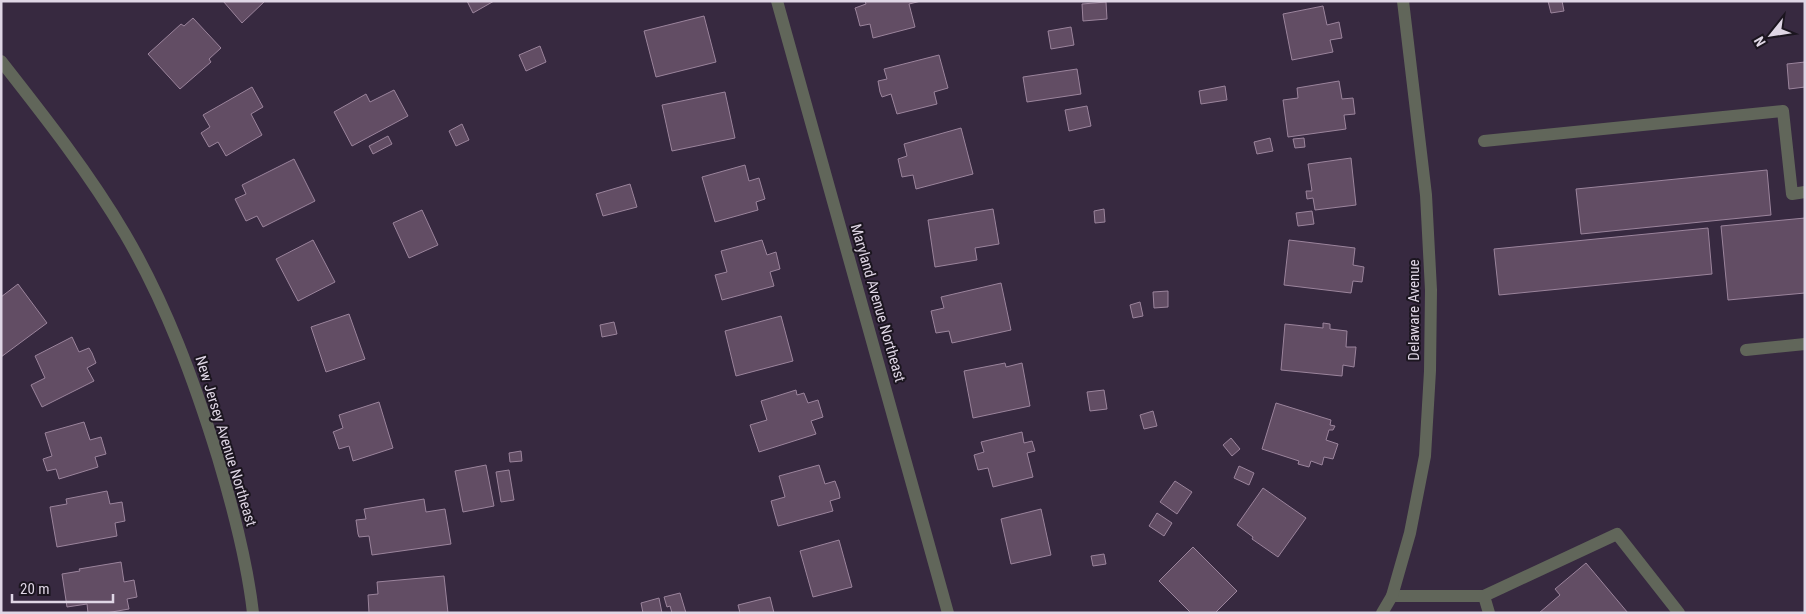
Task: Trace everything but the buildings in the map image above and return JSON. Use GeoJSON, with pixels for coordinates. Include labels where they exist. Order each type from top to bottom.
{"type":"FeatureCollection","features":[{"type":"Feature","properties":{"kind":"street","name":"Maryland Avenue Northeast"},"geometry":{"type":"LineString","coordinates":[[777,1],[948,613]]}},
{"type":"Feature","properties":{"kind":"street","name":"Delaware Avenue"},"geometry":{"type":"LineString","coordinates":[[1382,613],[1392,596],[1410,533],[1424,456],[1430,371],[1432,290],[1426,195],[1403,1]]}},
{"type":"Feature","properties":{"kind":"street","name":"New Jersey Avenue Northeast"},"geometry":{"type":"LineString","coordinates":[[1,62],[87,175],[125,234],[157,293],[182,353],[206,421],[231,503],[250,586],[253,613]]}},
{"type":"Feature","properties":{"kind":"street"},"geometry":{"type":"LineString","coordinates":[[1484,141],[1783,111],[1792,194],[1805,192]]}},
{"type":"Feature","properties":{"kind":"street"},"geometry":{"type":"LineString","coordinates":[[1746,350],[1805,344]]}},
{"type":"Feature","properties":{"kind":"street"},"geometry":{"type":"LineString","coordinates":[[1392,596],[1484,596],[1617,534],[1679,613]]}},
{"type":"Feature","properties":{"kind":"street"},"geometry":{"type":"LineString","coordinates":[[1484,596],[1489,613]]}}]}
